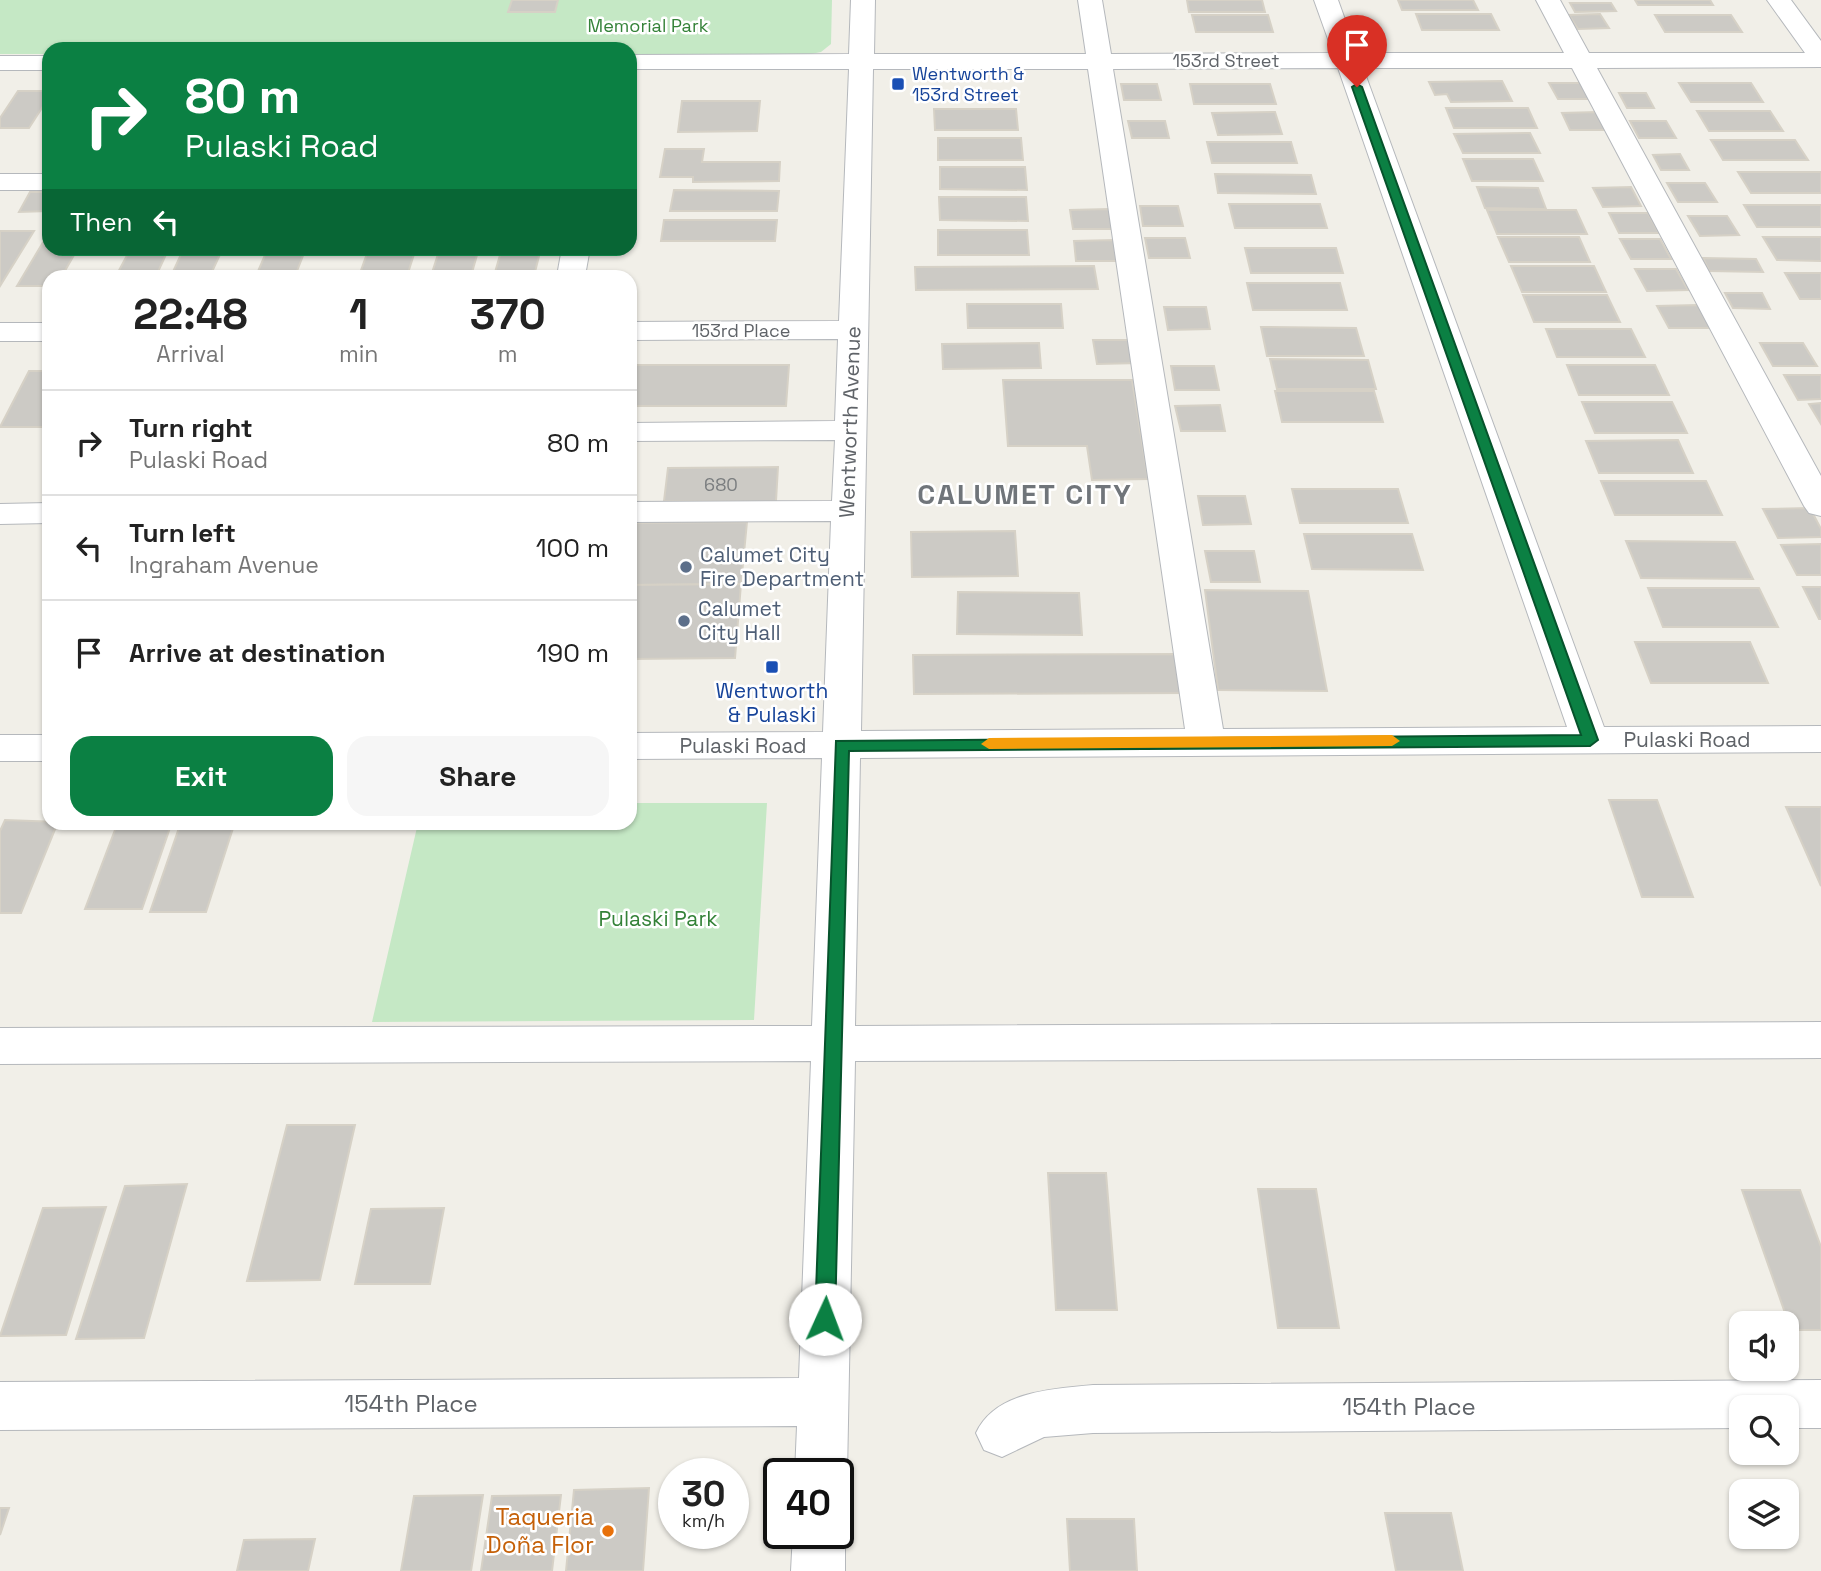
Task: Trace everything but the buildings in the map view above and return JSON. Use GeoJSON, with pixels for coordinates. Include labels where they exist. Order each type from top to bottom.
{"type":"FeatureCollection","features":[{"type":"Feature","properties":{"kind":"street","name":"Wentworth Avenue"},"geometry":{"type":"LineString","coordinates":[[821,1458],[863,0]]}},
{"type":"Feature","properties":{"kind":"street"},"geometry":{"type":"LineString","coordinates":[[1090,0],[1206,741]]}},
{"type":"Feature","properties":{"kind":"street"},"geometry":{"type":"LineString","coordinates":[[1326,0],[1590,740]]}},
{"type":"Feature","properties":{"kind":"street"},"geometry":{"type":"LineString","coordinates":[[1548,0],[1821,506]]}},
{"type":"Feature","properties":{"kind":"street"},"geometry":{"type":"LineString","coordinates":[[1779,0],[1821,59]]}},
{"type":"Feature","properties":{"kind":"street","name":"153rd Street"},"geometry":{"type":"LineString","coordinates":[[637,62],[1821,59]]}},
{"type":"Feature","properties":{"kind":"street"},"geometry":{"type":"LineString","coordinates":[[0,63],[42,63]]}},
{"type":"Feature","properties":{"kind":"street"},"geometry":{"type":"LineString","coordinates":[[0,182],[42,182]]}},
{"type":"Feature","properties":{"kind":"street","name":"153rd Place"},"geometry":{"type":"LineString","coordinates":[[637,331],[852,330]]}},
{"type":"Feature","properties":{"kind":"street"},"geometry":{"type":"LineString","coordinates":[[0,332],[42,332]]}},
{"type":"Feature","properties":{"kind":"street"},"geometry":{"type":"LineString","coordinates":[[637,432],[850,430]]}},
{"type":"Feature","properties":{"kind":"street"},"geometry":{"type":"LineString","coordinates":[[637,512],[847,511]]}},
{"type":"Feature","properties":{"kind":"street"},"geometry":{"type":"LineString","coordinates":[[0,513],[42,513]]}},
{"type":"Feature","properties":{"kind":"street","name":"Pulaski Road"},"geometry":{"type":"LineString","coordinates":[[637,746],[1821,739]]}},
{"type":"Feature","properties":{"kind":"street"},"geometry":{"type":"LineString","coordinates":[[0,748],[42,748]]}},
{"type":"Feature","properties":{"kind":"street"},"geometry":{"type":"LineString","coordinates":[[0,1046],[1821,1040]]}},
{"type":"Feature","properties":{"kind":"street","name":"154th Place"},"geometry":{"type":"LineString","coordinates":[[0,1406],[823,1402]]}},
{"type":"Feature","properties":{"kind":"street","name":"154th Place"},"geometry":{"type":"LineString","coordinates":[[1002,1433],[1039,1414],[1093,1409],[1821,1404]]}},
{"type":"Feature","properties":{"kind":"street"},"geometry":{"type":"LineString","coordinates":[[818,1571],[819,1549]]}},
{"type":"Feature","properties":{"kind":"green space","name":"Memorial Park"},"geometry":{"type":"Polygon","coordinates":[[[0,0],[832,0],[831,44],[821,52],[811,54],[637,54],[637,42],[42,42],[42,54],[0,54],[0,0]]]}},
{"type":"Feature","properties":{"kind":"green space","name":"Pulaski Park"},"geometry":{"type":"Polygon","coordinates":[[[637,803],[767,803],[754,1020],[372,1022],[416,830],[637,830],[637,803]]]}},
{"type":"Feature","properties":{"kind":"slow traffic"},"geometry":{"type":"LineString","coordinates":[[989,744],[1392,741]]}},
{"type":"Feature","properties":{"kind":"place","name":"Wentworth & 153rd Street"},"geometry":{"type":"Point","coordinates":[898,84]}},
{"type":"Feature","properties":{"kind":"place","name":"Calumet City Fire Department"},"geometry":{"type":"Point","coordinates":[686,567]}},
{"type":"Feature","properties":{"kind":"place","name":"Calumet City Hall"},"geometry":{"type":"Point","coordinates":[684,621]}},
{"type":"Feature","properties":{"kind":"place","name":"Wentworth & Pulaski"},"geometry":{"type":"Point","coordinates":[772,667]}},
{"type":"Feature","properties":{"kind":"place","name":"Taqueria Doña Flor"},"geometry":{"type":"Point","coordinates":[608,1531]}},
{"type":"Feature","properties":{"kind":"district","name":"CALUMET CITY"},"geometry":{"type":"Point","coordinates":[1025,494]}},
{"type":"Feature","properties":{"kind":"route"},"geometry":{"type":"LineString","coordinates":[[825,1319],[841,745],[1590,740],[1357,87]]}}]}
